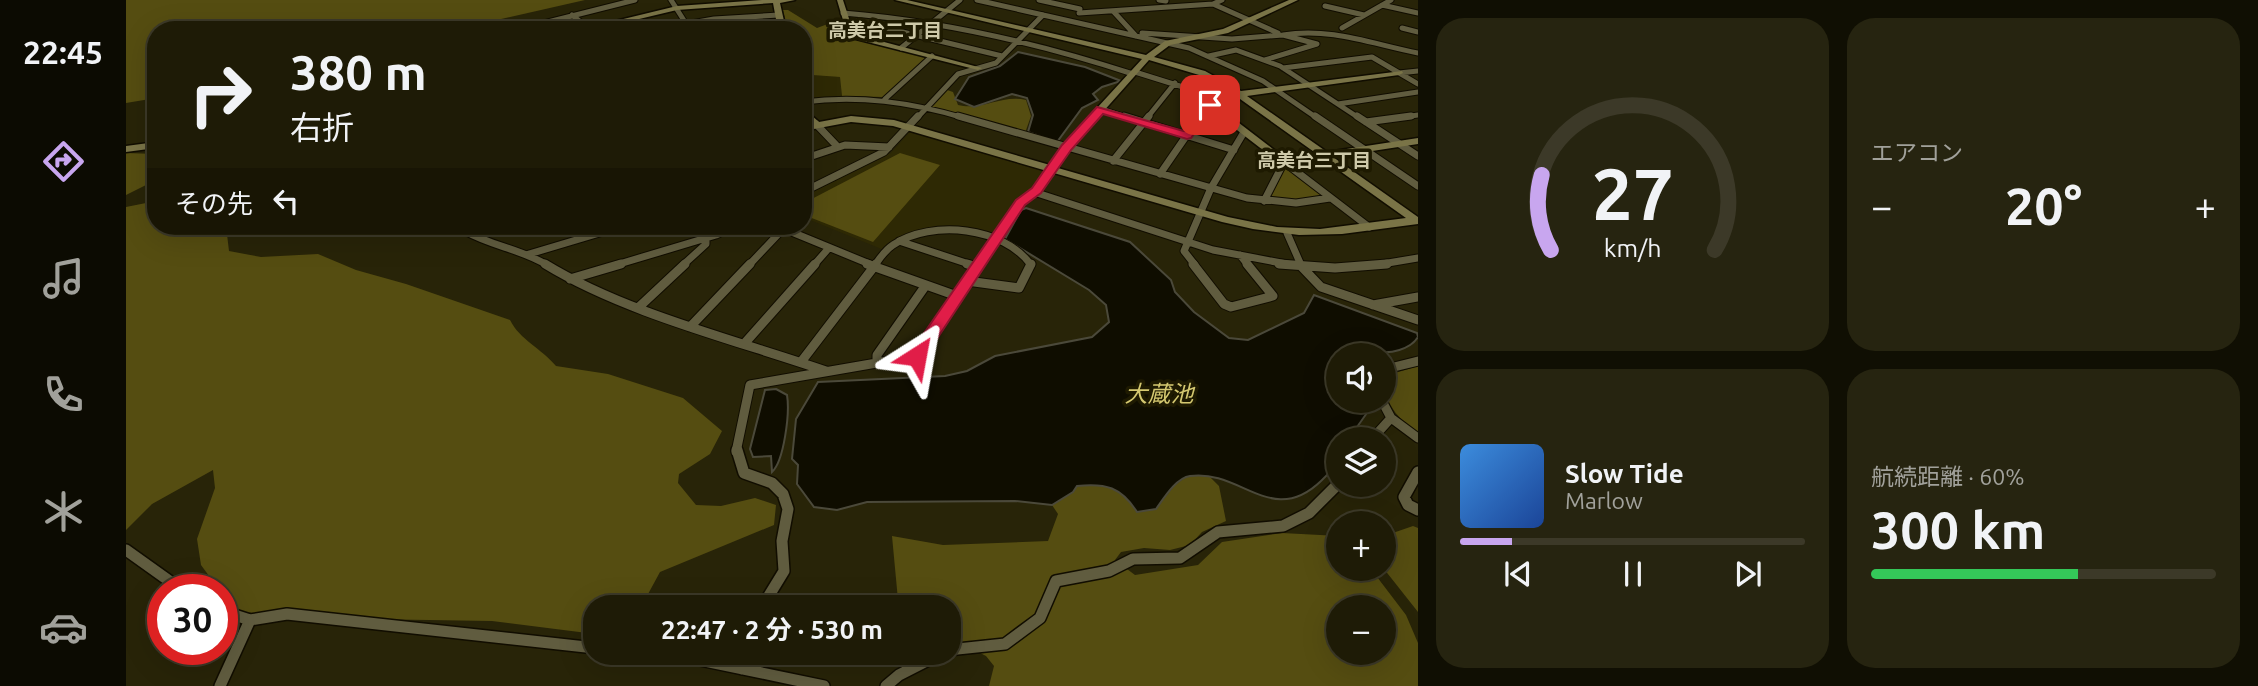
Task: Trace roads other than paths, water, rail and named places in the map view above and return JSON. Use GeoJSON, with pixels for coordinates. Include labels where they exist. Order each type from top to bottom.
{"type":"FeatureCollection","features":[{"type":"Feature","properties":{"kind":"street"},"geometry":{"type":"LineString","coordinates":[[550,21],[635,0]]}},
{"type":"Feature","properties":{"kind":"street"},"geometry":{"type":"LineString","coordinates":[[671,0],[685,21]]}},
{"type":"Feature","properties":{"kind":"street"},"geometry":{"type":"LineString","coordinates":[[776,0],[780,21]]}},
{"type":"Feature","properties":{"kind":"street"},"geometry":{"type":"LineString","coordinates":[[621,21],[677,8],[792,0]]}},
{"type":"Feature","properties":{"kind":"street"},"geometry":{"type":"LineString","coordinates":[[840,0],[851,35],[978,68]]}},
{"type":"Feature","properties":{"kind":"street"},"geometry":{"type":"LineString","coordinates":[[898,0],[1148,57],[1202,73],[1240,94],[1417,220]]}},
{"type":"Feature","properties":{"kind":"street"},"geometry":{"type":"LineString","coordinates":[[901,48],[960,0]]}},
{"type":"Feature","properties":{"kind":"street"},"geometry":{"type":"LineString","coordinates":[[977,0],[1136,34],[1232,39],[1283,35]]}},
{"type":"Feature","properties":{"kind":"street"},"geometry":{"type":"LineString","coordinates":[[1039,0],[1079,11],[1213,4],[1222,0]]}},
{"type":"Feature","properties":{"kind":"street"},"geometry":{"type":"LineString","coordinates":[[1076,23],[1080,0]]}},
{"type":"Feature","properties":{"kind":"street"},"geometry":{"type":"LineString","coordinates":[[1163,0],[1172,7]]}},
{"type":"Feature","properties":{"kind":"street"},"geometry":{"type":"LineString","coordinates":[[769,595],[784,571],[782,541],[788,509],[783,494],[772,483],[744,472],[736,453],[750,385],[917,356],[1020,202],[1034,192],[1066,147],[1148,57],[1168,43],[1211,35],[1295,0]]}},
{"type":"Feature","properties":{"kind":"street"},"geometry":{"type":"LineString","coordinates":[[1342,27],[1391,0]]}},
{"type":"Feature","properties":{"kind":"street"},"geometry":{"type":"LineString","coordinates":[[1213,4],[1283,35],[1317,44],[1289,49],[1283,56],[1265,60]]}},
{"type":"Feature","properties":{"kind":"street"},"geometry":{"type":"LineString","coordinates":[[1382,5],[1418,13]]}},
{"type":"Feature","properties":{"kind":"street"},"geometry":{"type":"LineString","coordinates":[[1325,6],[1364,15]]}},
{"type":"Feature","properties":{"kind":"street"},"geometry":{"type":"LineString","coordinates":[[1113,11],[1136,34],[1209,55],[1252,74],[1418,186]]}},
{"type":"Feature","properties":{"kind":"street"},"geometry":{"type":"LineString","coordinates":[[843,13],[888,14],[933,23],[1072,53],[1175,83],[1210,105],[1369,227]]}},
{"type":"Feature","properties":{"kind":"street"},"geometry":{"type":"LineString","coordinates":[[572,15],[578,21]]}},
{"type":"Feature","properties":{"kind":"street"},"geometry":{"type":"LineString","coordinates":[[709,21],[779,15]]}},
{"type":"Feature","properties":{"kind":"street"},"geometry":{"type":"LineString","coordinates":[[812,187],[889,147],[958,74],[996,63],[1043,15]]}},
{"type":"Feature","properties":{"kind":"street"},"geometry":{"type":"LineString","coordinates":[[848,27],[869,26],[917,35],[1002,57]]}},
{"type":"Feature","properties":{"kind":"street"},"geometry":{"type":"LineString","coordinates":[[1402,28],[1418,32]]}},
{"type":"Feature","properties":{"kind":"street"},"geometry":{"type":"LineString","coordinates":[[1236,50],[1238,46],[1308,30],[1338,32],[1418,52]]}},
{"type":"Feature","properties":{"kind":"street"},"geometry":{"type":"LineString","coordinates":[[1209,55],[1236,50],[1283,68],[1418,156]]}},
{"type":"Feature","properties":{"kind":"street"},"geometry":{"type":"LineString","coordinates":[[885,99],[932,56]]}},
{"type":"Feature","properties":{"kind":"street"},"geometry":{"type":"LineString","coordinates":[[1283,68],[1372,57],[1418,84]]}},
{"type":"Feature","properties":{"kind":"street"},"geometry":{"type":"LineString","coordinates":[[1160,174],[1210,105],[1240,94],[1418,71]]}},
{"type":"Feature","properties":{"kind":"street"},"geometry":{"type":"LineString","coordinates":[[1113,160],[1175,83]]}},
{"type":"Feature","properties":{"kind":"street"},"geometry":{"type":"LineString","coordinates":[[1338,104],[1418,92]]}},
{"type":"Feature","properties":{"kind":"street"},"geometry":{"type":"LineString","coordinates":[[812,101],[836,97],[885,99],[926,107],[1264,201],[1296,203],[1330,198]]}},
{"type":"Feature","properties":{"kind":"street"},"geometry":{"type":"LineString","coordinates":[[1101,109],[1234,149]]}},
{"type":"Feature","properties":{"kind":"street"},"geometry":{"type":"LineString","coordinates":[[1366,122],[1418,115]]}},
{"type":"Feature","properties":{"kind":"street"},"geometry":{"type":"LineString","coordinates":[[812,125],[865,119],[908,127],[1200,213],[1287,233],[1334,234],[1417,220]]}},
{"type":"Feature","properties":{"kind":"street"},"geometry":{"type":"LineString","coordinates":[[812,120],[836,145]]}},
{"type":"Feature","properties":{"kind":"street"},"geometry":{"type":"LineString","coordinates":[[1240,256],[1273,296],[1231,307],[1224,304],[1184,251],[1211,188],[1244,132]]}},
{"type":"Feature","properties":{"kind":"street"},"geometry":{"type":"LineString","coordinates":[[1284,162],[1418,141]]}},
{"type":"Feature","properties":{"kind":"street"},"geometry":{"type":"LineString","coordinates":[[812,155],[836,145],[865,142],[889,147]]}},
{"type":"Feature","properties":{"kind":"street"},"geometry":{"type":"LineString","coordinates":[[126,149],[147,146]]}},
{"type":"Feature","properties":{"kind":"street"},"geometry":{"type":"LineString","coordinates":[[1264,201],[1284,162]]}},
{"type":"Feature","properties":{"kind":"street"},"geometry":{"type":"LineString","coordinates":[[1034,192],[1240,256],[1301,266],[1349,268],[1418,258]]}},
{"type":"Feature","properties":{"kind":"street"},"geometry":{"type":"LineString","coordinates":[[801,362],[889,247],[899,241],[953,230],[995,239],[1032,264],[1019,288],[967,281]]}},
{"type":"Feature","properties":{"kind":"street"},"geometry":{"type":"LineString","coordinates":[[1287,233],[1301,266],[1321,287],[1418,320]]}},
{"type":"Feature","properties":{"kind":"street"},"geometry":{"type":"LineString","coordinates":[[472,235],[529,254],[570,279],[690,327],[827,372]]}},
{"type":"Feature","properties":{"kind":"street"},"geometry":{"type":"LineString","coordinates":[[529,254],[588,235]]}},
{"type":"Feature","properties":{"kind":"street"},"geometry":{"type":"LineString","coordinates":[[702,235],[706,238]]}},
{"type":"Feature","properties":{"kind":"street"},"geometry":{"type":"LineString","coordinates":[[570,279],[713,235]]}},
{"type":"Feature","properties":{"kind":"street"},"geometry":{"type":"LineString","coordinates":[[690,327],[773,235]]}},
{"type":"Feature","properties":{"kind":"street"},"geometry":{"type":"LineString","coordinates":[[797,235],[828,249],[957,296]]}},
{"type":"Feature","properties":{"kind":"street"},"geometry":{"type":"LineString","coordinates":[[639,307],[706,244],[706,238]]}},
{"type":"Feature","properties":{"kind":"street"},"geometry":{"type":"LineString","coordinates":[[899,241],[977,267]]}},
{"type":"Feature","properties":{"kind":"street"},"geometry":{"type":"LineString","coordinates":[[744,344],[828,249]]}},
{"type":"Feature","properties":{"kind":"street"},"geometry":{"type":"LineString","coordinates":[[877,363],[877,355],[926,285]]}},
{"type":"Feature","properties":{"kind":"street"},"geometry":{"type":"LineString","coordinates":[[1373,305],[1418,297]]}},
{"type":"Feature","properties":{"kind":"street"},"geometry":{"type":"LineString","coordinates":[[1396,366],[1418,361]]}},
{"type":"Feature","properties":{"kind":"street"},"geometry":{"type":"LineString","coordinates":[[1388,413],[1391,418],[1418,438]]}},
{"type":"Feature","properties":{"kind":"street"},"geometry":{"type":"LineString","coordinates":[[1383,427],[1391,418]]}},
{"type":"Feature","properties":{"kind":"street"},"geometry":{"type":"LineString","coordinates":[[1418,472],[1404,497],[1408,505],[1418,510]]}},
{"type":"Feature","properties":{"kind":"street"},"geometry":{"type":"LineString","coordinates":[[961,649],[1005,644],[1040,618],[1056,581],[1080,574],[1094,575],[1109,571],[1133,559],[1180,558],[1219,532],[1283,526],[1309,513],[1326,496]]}},
{"type":"Feature","properties":{"kind":"street"},"geometry":{"type":"LineString","coordinates":[[126,550],[160,574]]}},
{"type":"Feature","properties":{"kind":"street"},"geometry":{"type":"LineString","coordinates":[[238,616],[250,620],[287,614],[583,647]]}},
{"type":"Feature","properties":{"kind":"street"},"geometry":{"type":"LineString","coordinates":[[220,686],[250,620]]}},
{"type":"Feature","properties":{"kind":"street"},"geometry":{"type":"LineString","coordinates":[[718,665],[824,686]]}},
{"type":"Feature","properties":{"kind":"street"},"geometry":{"type":"LineString","coordinates":[[740,665],[743,669]]}},
{"type":"Feature","properties":{"kind":"street"},"geometry":{"type":"LineString","coordinates":[[886,686],[899,675],[919,665]]}},
{"type":"Feature","properties":{"kind":"water"},"geometry":{"type":"Polygon","coordinates":[[[1018,52],[1085,67],[1121,81],[1102,87],[1093,94],[1098,100],[1082,108],[1057,142],[1028,132],[1033,115],[1027,98],[1012,94],[974,107],[955,99],[969,77],[1000,66],[1018,52]]]}},
{"type":"Feature","properties":{"kind":"water","name":"大蔵池"},"geometry":{"type":"Polygon","coordinates":[[[1026,208],[1130,242],[1171,280],[1175,292],[1194,312],[1229,338],[1248,340],[1304,313],[1314,295],[1417,333],[1418,337],[1410,345],[1396,350],[1396,343],[1326,343],[1326,413],[1367,413],[1357,427],[1326,427],[1326,476],[1303,494],[1287,499],[1256,494],[1225,480],[1190,476],[1175,484],[1156,509],[1137,512],[1119,492],[1096,485],[1077,486],[1073,492],[1052,505],[1015,501],[867,502],[837,510],[814,507],[797,484],[798,465],[792,459],[796,419],[818,382],[945,376],[967,371],[995,356],[1092,337],[1109,322],[1106,305],[1089,290],[1005,239],[1021,210],[1026,208]]]}},
{"type":"Feature","properties":{"kind":"water"},"geometry":{"type":"Polygon","coordinates":[[[776,389],[787,395],[788,413],[783,448],[772,472],[771,456],[753,457],[750,449],[765,390],[776,389]]]}},
{"type":"Feature","properties":{"kind":"district","name":"高美台二丁目"},"geometry":{"type":"Point","coordinates":[885,30]}},
{"type":"Feature","properties":{"kind":"district","name":"高美台三丁目"},"geometry":{"type":"Point","coordinates":[1314,160]}}]}
